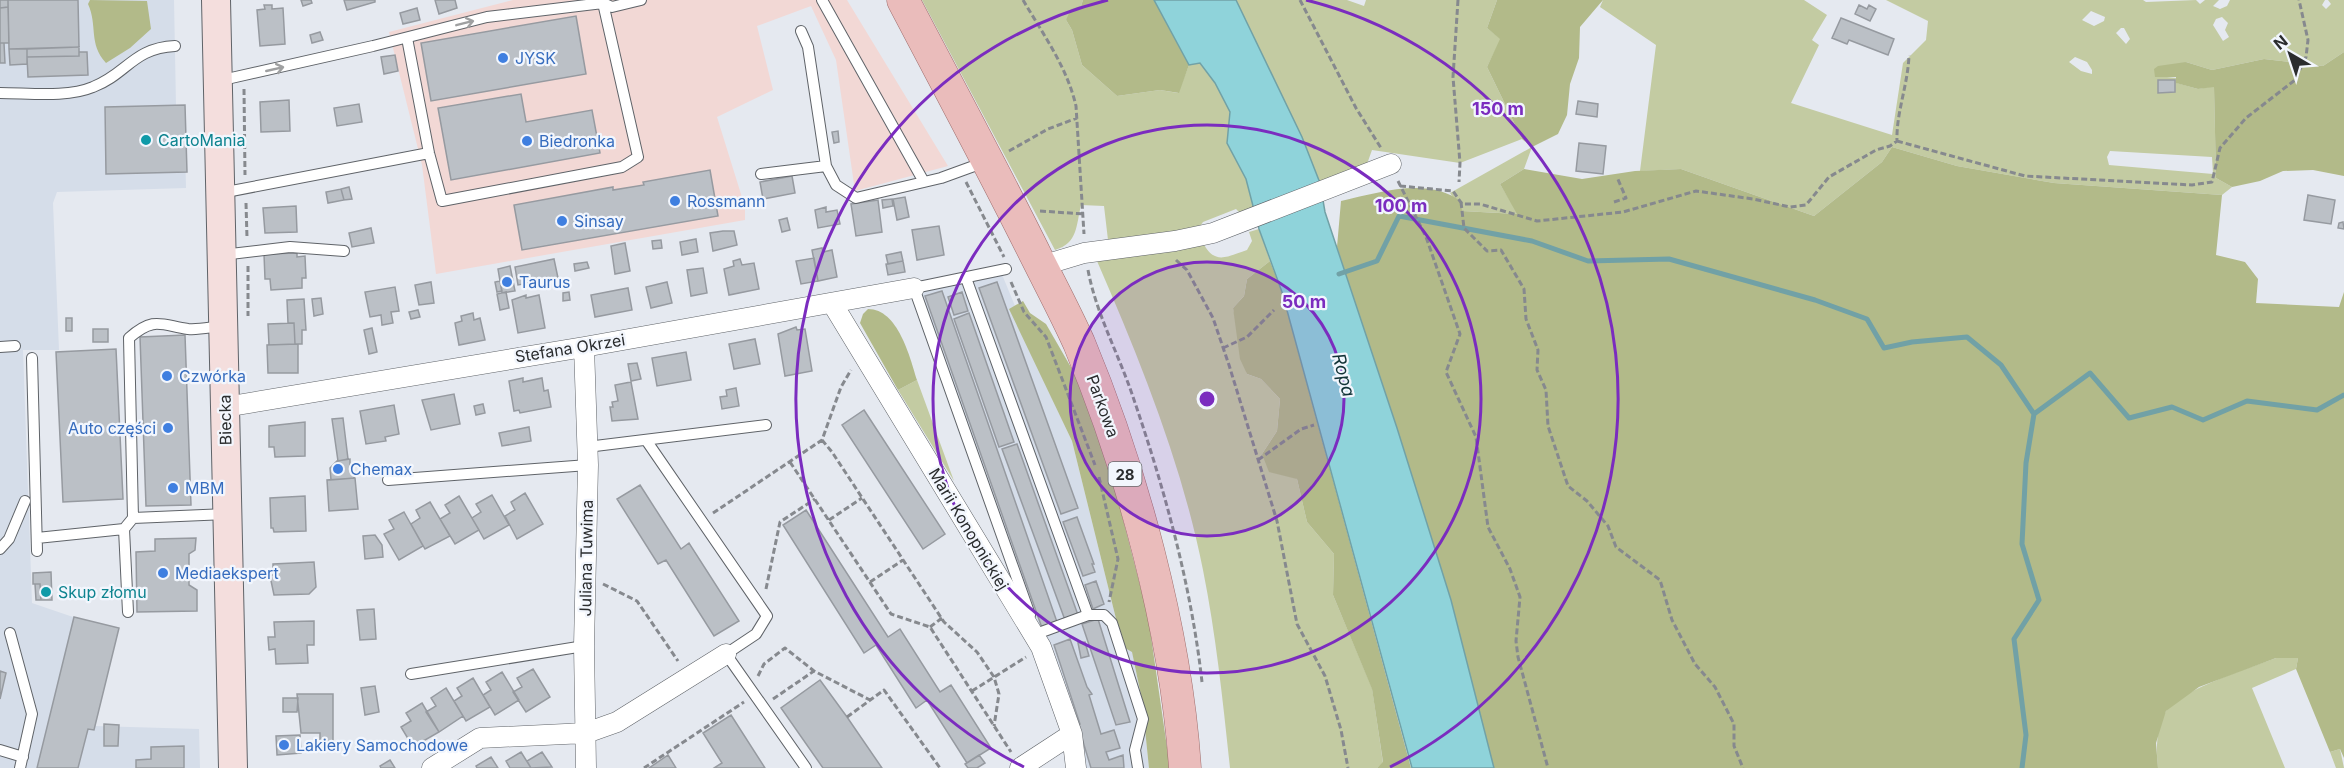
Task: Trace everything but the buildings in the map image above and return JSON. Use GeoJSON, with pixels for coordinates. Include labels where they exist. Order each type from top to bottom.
{"type":"FeatureCollection","features":[{"type":"Feature","properties":{"kind":"main road","name":"Parkowa"},"geometry":{"type":"LineString","coordinates":[[888,0],[977,165],[1021,204],[1041,266],[1078,342],[1114,434],[1146,546],[1178,703],[1185,768]]}},
{"type":"Feature","properties":{"kind":"main road","name":"Parkowa"},"geometry":{"type":"LineString","coordinates":[[903,0],[977,165]]}},
{"type":"Feature","properties":{"kind":"street","name":"Biecka"},"geometry":{"type":"LineString","coordinates":[[216,0],[233,768]]}},
{"type":"Feature","properties":{"kind":"street"},"geometry":{"type":"LineString","coordinates":[[1041,266],[1084,253],[1213,233],[1391,164]]}},
{"type":"Feature","properties":{"kind":"street","name":"Stefana Okrzei"},"geometry":{"type":"LineString","coordinates":[[225,407],[584,347],[914,288]]}},
{"type":"Feature","properties":{"kind":"street","name":"Marii Konopnickiej"},"geometry":{"type":"LineString","coordinates":[[832,303],[1039,641],[1072,734],[1076,768]]}},
{"type":"Feature","properties":{"kind":"street","name":"Juliana Tuwima"},"geometry":{"type":"LineString","coordinates":[[584,347],[588,456],[584,646],[586,768]]}},
{"type":"Feature","properties":{"kind":"street"},"geometry":{"type":"LineString","coordinates":[[432,768],[480,738],[586,733],[617,722],[726,654]]}},
{"type":"Feature","properties":{"kind":"street"},"geometry":{"type":"LineString","coordinates":[[1021,768],[1072,734]]}},
{"type":"Feature","properties":{"kind":"lane"},"geometry":{"type":"LineString","coordinates":[[218,81],[407,38],[487,17],[602,2],[612,7],[641,0]]}},
{"type":"Feature","properties":{"kind":"lane"},"geometry":{"type":"LineString","coordinates":[[822,0],[924,182]]}},
{"type":"Feature","properties":{"kind":"lane"},"geometry":{"type":"LineString","coordinates":[[407,38],[429,153],[441,201],[622,167],[638,157],[602,2]]}},
{"type":"Feature","properties":{"kind":"lane"},"geometry":{"type":"LineString","coordinates":[[801,31],[808,47],[826,166],[836,185],[856,198],[924,182],[977,165]]}},
{"type":"Feature","properties":{"kind":"lane"},"geometry":{"type":"LineString","coordinates":[[0,93],[82,91],[97,86],[154,47],[175,46]]}},
{"type":"Feature","properties":{"kind":"lane"},"geometry":{"type":"LineString","coordinates":[[220,194],[429,153]]}},
{"type":"Feature","properties":{"kind":"lane"},"geometry":{"type":"LineString","coordinates":[[761,174],[826,166]]}},
{"type":"Feature","properties":{"kind":"lane"},"geometry":{"type":"LineString","coordinates":[[222,255],[290,247],[344,251]]}},
{"type":"Feature","properties":{"kind":"lane"},"geometry":{"type":"LineString","coordinates":[[1006,269],[914,288],[1039,641],[1088,615],[1104,615],[1112,623],[1143,719],[1135,750],[1138,768]]}},
{"type":"Feature","properties":{"kind":"lane"},"geometry":{"type":"LineString","coordinates":[[966,278],[1088,615]]}},
{"type":"Feature","properties":{"kind":"lane"},"geometry":{"type":"LineString","coordinates":[[128,612],[124,529],[133,518],[129,338],[141,328],[155,324],[171,323],[188,329],[223,326]]}},
{"type":"Feature","properties":{"kind":"lane"},"geometry":{"type":"LineString","coordinates":[[0,347],[15,346]]}},
{"type":"Feature","properties":{"kind":"lane"},"geometry":{"type":"LineString","coordinates":[[32,358],[38,550]]}},
{"type":"Feature","properties":{"kind":"lane"},"geometry":{"type":"LineString","coordinates":[[388,480],[588,456],[646,440],[766,425]]}},
{"type":"Feature","properties":{"kind":"lane"},"geometry":{"type":"LineString","coordinates":[[646,440],[767,616],[756,634],[726,654],[806,768]]}},
{"type":"Feature","properties":{"kind":"lane"},"geometry":{"type":"LineString","coordinates":[[0,549],[9,539],[25,501]]}},
{"type":"Feature","properties":{"kind":"lane"},"geometry":{"type":"LineString","coordinates":[[133,518],[228,514]]}},
{"type":"Feature","properties":{"kind":"lane"},"geometry":{"type":"LineString","coordinates":[[37,538],[124,529]]}},
{"type":"Feature","properties":{"kind":"lane"},"geometry":{"type":"LineString","coordinates":[[10,633],[32,714],[20,768]]}},
{"type":"Feature","properties":{"kind":"lane"},"geometry":{"type":"LineString","coordinates":[[411,674],[584,646]]}},
{"type":"Feature","properties":{"kind":"lane"},"geometry":{"type":"LineString","coordinates":[[0,750],[23,757]]}},
{"type":"Feature","properties":{"kind":"path"},"geometry":{"type":"LineString","coordinates":[[1023,0],[1062,65],[1072,89],[1077,118],[1084,214],[1084,253]]}},
{"type":"Feature","properties":{"kind":"path"},"geometry":{"type":"LineString","coordinates":[[1300,0],[1356,108],[1391,164]]}},
{"type":"Feature","properties":{"kind":"path"},"geometry":{"type":"LineString","coordinates":[[1458,0],[1453,77],[1460,163],[1459,182]]}},
{"type":"Feature","properties":{"kind":"path"},"geometry":{"type":"LineString","coordinates":[[1461,202],[1480,204],[1537,221],[1623,212],[1696,191],[1754,199],[1790,207],[1806,205],[1829,177],[1896,141],[2025,176],[2192,185],[2212,182],[2220,148],[2246,118],[2295,80],[2306,57],[2308,40],[2298,0]]}},
{"type":"Feature","properties":{"kind":"path"},"geometry":{"type":"LineString","coordinates":[[1896,141],[1896,130],[1905,95],[1909,55]]}},
{"type":"Feature","properties":{"kind":"path"},"geometry":{"type":"LineString","coordinates":[[1077,118],[1048,129],[977,165],[965,180],[1008,265],[1006,269],[1024,312],[1047,337],[1098,473],[1118,559],[1111,598],[1104,615]]}},
{"type":"Feature","properties":{"kind":"path"},"geometry":{"type":"LineString","coordinates":[[1614,202],[1626,198],[1617,177]]}},
{"type":"Feature","properties":{"kind":"path"},"geometry":{"type":"LineString","coordinates":[[1548,768],[1518,657],[1516,640],[1520,597],[1510,569],[1488,527],[1476,437],[1446,372],[1460,334],[1426,237],[1399,184],[1454,191],[1461,202],[1464,228],[1487,251],[1501,250],[1524,289],[1526,319],[1538,350],[1538,370],[1546,390],[1548,426],[1568,486],[1587,501],[1608,526],[1616,547],[1660,580],[1672,620],[1695,664],[1715,687],[1734,724],[1734,746],[1743,768]]}},
{"type":"Feature","properties":{"kind":"path"},"geometry":{"type":"LineString","coordinates":[[1021,204],[1084,214]]}},
{"type":"Feature","properties":{"kind":"path"},"geometry":{"type":"LineString","coordinates":[[1159,243],[1187,270],[1213,318],[1277,521],[1297,624],[1325,676],[1341,730],[1348,768]]}},
{"type":"Feature","properties":{"kind":"path"},"geometry":{"type":"LineString","coordinates":[[1223,348],[1247,337],[1274,310]]}},
{"type":"Feature","properties":{"kind":"path"},"geometry":{"type":"LineString","coordinates":[[702,521],[822,440],[841,387],[862,351]]}},
{"type":"Feature","properties":{"kind":"path"},"geometry":{"type":"LineString","coordinates":[[1258,460],[1301,429],[1314,425]]}},
{"type":"Feature","properties":{"kind":"path"},"geometry":{"type":"LineString","coordinates":[[822,440],[942,618],[976,652],[994,677],[999,694],[994,726]]}},
{"type":"Feature","properties":{"kind":"path"},"geometry":{"type":"LineString","coordinates":[[790,462],[891,614],[930,627],[1021,768]]}},
{"type":"Feature","properties":{"kind":"path"},"geometry":{"type":"LineString","coordinates":[[829,520],[862,498]]}},
{"type":"Feature","properties":{"kind":"path"},"geometry":{"type":"LineString","coordinates":[[762,609],[780,522],[815,499]]}},
{"type":"Feature","properties":{"kind":"path"},"geometry":{"type":"LineString","coordinates":[[870,582],[903,560]]}},
{"type":"Feature","properties":{"kind":"path"},"geometry":{"type":"LineString","coordinates":[[586,575],[637,601],[688,676]]}},
{"type":"Feature","properties":{"kind":"path"},"geometry":{"type":"LineString","coordinates":[[930,627],[942,618]]}},
{"type":"Feature","properties":{"kind":"path"},"geometry":{"type":"LineString","coordinates":[[972,691],[994,677],[1039,641]]}},
{"type":"Feature","properties":{"kind":"path"},"geometry":{"type":"LineString","coordinates":[[757,679],[764,664],[785,648],[814,671],[870,700]]}},
{"type":"Feature","properties":{"kind":"path"},"geometry":{"type":"LineString","coordinates":[[769,702],[814,671]]}},
{"type":"Feature","properties":{"kind":"path"},"geometry":{"type":"LineString","coordinates":[[847,717],[884,690],[940,768]]}},
{"type":"Feature","properties":{"kind":"path"},"geometry":{"type":"LineString","coordinates":[[644,768],[746,701]]}},
{"type":"Feature","properties":{"kind":"shaded area"},"geometry":{"type":"Polygon","coordinates":[[[0,0],[174,0],[176,106],[184,106],[186,188],[57,192],[53,203],[59,350],[23,350],[32,603],[73,617],[119,628],[95,726],[199,729],[200,768],[0,768],[0,0]]]}},
{"type":"Feature","properties":{"kind":"shaded area"},"geometry":{"type":"Polygon","coordinates":[[[513,0],[847,0],[948,166],[855,191],[836,60],[811,6],[757,26],[773,90],[717,117],[745,207],[745,220],[436,274],[422,165],[389,32],[513,0]]]}},
{"type":"Feature","properties":{"kind":"shaded area"},"geometry":{"type":"Polygon","coordinates":[[[1001,272],[1015,306],[1010,309],[1072,441],[1123,647],[1132,651],[1142,700],[1149,768],[1080,768],[912,290],[1001,272]]]}},
{"type":"Feature","properties":{"kind":"green space"},"geometry":{"type":"Polygon","coordinates":[[[90,0],[147,1],[151,29],[130,48],[106,63],[100,56],[95,41],[88,4],[90,0]]]}},
{"type":"Feature","properties":{"kind":"green space"},"geometry":{"type":"Polygon","coordinates":[[[922,0],[1083,0],[1081,6],[1066,20],[1072,30],[1082,65],[1117,96],[1160,90],[1178,93],[1189,65],[1200,63],[1215,83],[1230,112],[1227,143],[1246,179],[1255,210],[1241,214],[1236,209],[1203,222],[1198,229],[1108,240],[1104,206],[1081,205],[1075,233],[1068,243],[1055,250],[922,0]]]}},
{"type":"Feature","properties":{"kind":"green space"},"geometry":{"type":"Polygon","coordinates":[[[1083,0],[1154,0],[1189,65],[1179,93],[1160,90],[1117,96],[1082,65],[1072,30],[1066,20],[1071,9],[1081,6],[1083,0]]]}},
{"type":"Feature","properties":{"kind":"green space"},"geometry":{"type":"Polygon","coordinates":[[[1236,0],[1347,0],[1364,6],[1366,0],[1497,0],[1487,28],[1501,39],[1487,67],[1522,139],[1460,163],[1372,150],[1367,164],[1320,183],[1236,0]]]}},
{"type":"Feature","properties":{"kind":"green space"},"geometry":{"type":"Polygon","coordinates":[[[1497,0],[1603,0],[1580,27],[1579,58],[1570,84],[1567,115],[1558,134],[1532,147],[1522,139],[1487,67],[1500,39],[1487,28],[1497,0]]]}},
{"type":"Feature","properties":{"kind":"green space"},"geometry":{"type":"Polygon","coordinates":[[[1603,0],[1804,0],[1827,15],[1812,40],[1819,45],[1791,103],[1892,135],[1903,63],[1926,40],[1928,21],[1886,0],[2143,0],[2146,2],[2196,0],[2200,4],[2205,0],[2219,0],[2213,6],[2220,9],[2227,6],[2230,0],[2325,0],[2322,5],[2326,9],[2331,4],[2328,0],[2344,0],[2344,52],[2323,66],[2264,59],[2212,70],[2186,62],[2167,77],[2176,78],[2177,83],[2198,89],[2214,86],[2216,178],[2232,187],[2222,195],[2054,183],[1957,166],[1892,147],[1882,162],[1814,216],[1681,169],[1640,171],[1656,45],[1600,7],[1603,0]],[[2091,11],[2082,20],[2094,26],[2104,21],[2105,17],[2091,11]],[[2222,17],[2216,19],[2213,25],[2223,41],[2229,37],[2225,30],[2228,23],[2222,17]],[[2124,28],[2116,33],[2126,44],[2130,39],[2124,28]],[[2075,57],[2069,62],[2081,71],[2092,74],[2087,62],[2075,57]],[[2110,151],[2107,157],[2109,165],[2213,174],[2212,157],[2110,151]]]}},
{"type":"Feature","properties":{"kind":"green space"},"geometry":{"type":"Polygon","coordinates":[[[2344,52],[2344,176],[2313,170],[2283,171],[2260,181],[2232,187],[2216,178],[2214,87],[2198,89],[2176,83],[2176,77],[2155,77],[2154,69],[2158,66],[2186,62],[2212,70],[2264,59],[2323,66],[2344,52]]]}},
{"type":"Feature","properties":{"kind":"green space"},"geometry":{"type":"Polygon","coordinates":[[[1532,147],[1524,169],[1500,184],[1518,214],[1462,211],[1450,193],[1532,147]]]}},
{"type":"Feature","properties":{"kind":"green space"},"geometry":{"type":"Polygon","coordinates":[[[1892,147],[1957,166],[2054,183],[2222,195],[2216,255],[2245,262],[2258,279],[2256,303],[2339,307],[2344,292],[2344,758],[2340,749],[2330,752],[2296,669],[2298,658],[2276,658],[2199,687],[2166,711],[2156,743],[2158,768],[1494,768],[1451,600],[1337,247],[1341,201],[1387,191],[1419,188],[1448,194],[1461,202],[1462,211],[1517,214],[1500,184],[1524,169],[1582,179],[1635,171],[1681,169],[1814,216],[1882,162],[1892,147]]]}},
{"type":"Feature","properties":{"kind":"green space"},"geometry":{"type":"Polygon","coordinates":[[[1259,229],[1270,261],[1247,279],[1244,296],[1233,308],[1247,374],[1261,379],[1280,399],[1277,431],[1262,454],[1297,479],[1307,522],[1334,554],[1333,595],[1372,688],[1383,763],[1377,768],[1230,768],[1212,619],[1184,491],[1129,336],[1097,261],[1203,243],[1207,250],[1217,257],[1227,257],[1247,250],[1252,241],[1249,232],[1259,229]]]}},
{"type":"Feature","properties":{"kind":"green space"},"geometry":{"type":"Polygon","coordinates":[[[1270,261],[1282,292],[1411,768],[1377,768],[1383,762],[1372,689],[1333,595],[1334,554],[1307,522],[1297,479],[1269,472],[1262,454],[1277,431],[1280,399],[1261,379],[1247,374],[1240,359],[1233,308],[1244,296],[1247,279],[1270,261]]]}},
{"type":"Feature","properties":{"kind":"green space"},"geometry":{"type":"Polygon","coordinates":[[[1023,301],[1030,313],[1046,324],[1076,376],[1112,477],[1148,616],[1170,768],[1149,768],[1142,700],[1132,652],[1123,647],[1072,441],[1009,309],[1023,301]]]}},
{"type":"Feature","properties":{"kind":"green space"},"geometry":{"type":"Polygon","coordinates":[[[868,309],[878,311],[895,325],[906,347],[917,380],[898,390],[860,323],[863,314],[868,309]]]}},
{"type":"Feature","properties":{"kind":"green space"},"geometry":{"type":"Polygon","coordinates":[[[917,380],[954,481],[898,390],[917,380]]]}},
{"type":"Feature","properties":{"kind":"green space"},"geometry":{"type":"Polygon","coordinates":[[[2276,658],[2298,658],[2296,669],[2252,688],[2285,768],[2158,768],[2158,733],[2165,713],[2172,705],[2199,688],[2276,658]]]}},
{"type":"Feature","properties":{"kind":"green space"},"geometry":{"type":"Polygon","coordinates":[[[2340,749],[2344,768],[2336,768],[2330,752],[2340,749]]]}},
{"type":"Feature","properties":{"kind":"water","name":"Ropa"},"geometry":{"type":"Polygon","coordinates":[[[1154,0],[1236,0],[1302,137],[1320,183],[1325,212],[1451,600],[1494,768],[1412,768],[1282,292],[1259,229],[1246,179],[1227,143],[1230,112],[1215,83],[1200,63],[1189,65],[1154,0]]]}},
{"type":"Feature","properties":{"kind":"waterway"},"geometry":{"type":"LineString","coordinates":[[1339,274],[1377,261],[1399,216],[1532,241],[1588,261],[1669,259],[1815,300],[1867,319],[1884,348],[1912,342],[1967,337],[2001,365],[2034,414],[2090,373],[2129,418],[2172,407],[2203,420],[2247,401],[2317,410],[2344,395]]}},
{"type":"Feature","properties":{"kind":"waterway"},"geometry":{"type":"LineString","coordinates":[[2022,768],[2026,735],[2014,639],[2039,600],[2022,544],[2026,463],[2034,414]]}},
{"type":"Feature","properties":{"kind":"place","name":"JYSK"},"geometry":{"type":"Point","coordinates":[503,58]}},
{"type":"Feature","properties":{"kind":"place","name":"CartoMania"},"geometry":{"type":"Point","coordinates":[146,140]}},
{"type":"Feature","properties":{"kind":"place","name":"Biedronka"},"geometry":{"type":"Point","coordinates":[527,141]}},
{"type":"Feature","properties":{"kind":"place","name":"Rossmann"},"geometry":{"type":"Point","coordinates":[675,201]}},
{"type":"Feature","properties":{"kind":"place","name":"Sinsay"},"geometry":{"type":"Point","coordinates":[562,221]}},
{"type":"Feature","properties":{"kind":"place","name":"Taurus"},"geometry":{"type":"Point","coordinates":[507,282]}},
{"type":"Feature","properties":{"kind":"place","name":"Czwórka"},"geometry":{"type":"Point","coordinates":[167,376]}},
{"type":"Feature","properties":{"kind":"place","name":"Auto części"},"geometry":{"type":"Point","coordinates":[168,428]}},
{"type":"Feature","properties":{"kind":"place","name":"Chemax"},"geometry":{"type":"Point","coordinates":[338,469]}},
{"type":"Feature","properties":{"kind":"place","name":"MBM"},"geometry":{"type":"Point","coordinates":[173,488]}},
{"type":"Feature","properties":{"kind":"place","name":"Mediaekspert"},"geometry":{"type":"Point","coordinates":[163,573]}},
{"type":"Feature","properties":{"kind":"place","name":"Skup złomu"},"geometry":{"type":"Point","coordinates":[46,592]}},
{"type":"Feature","properties":{"kind":"place","name":"Lakiery Samochodowe"},"geometry":{"type":"Point","coordinates":[284,745]}}]}
